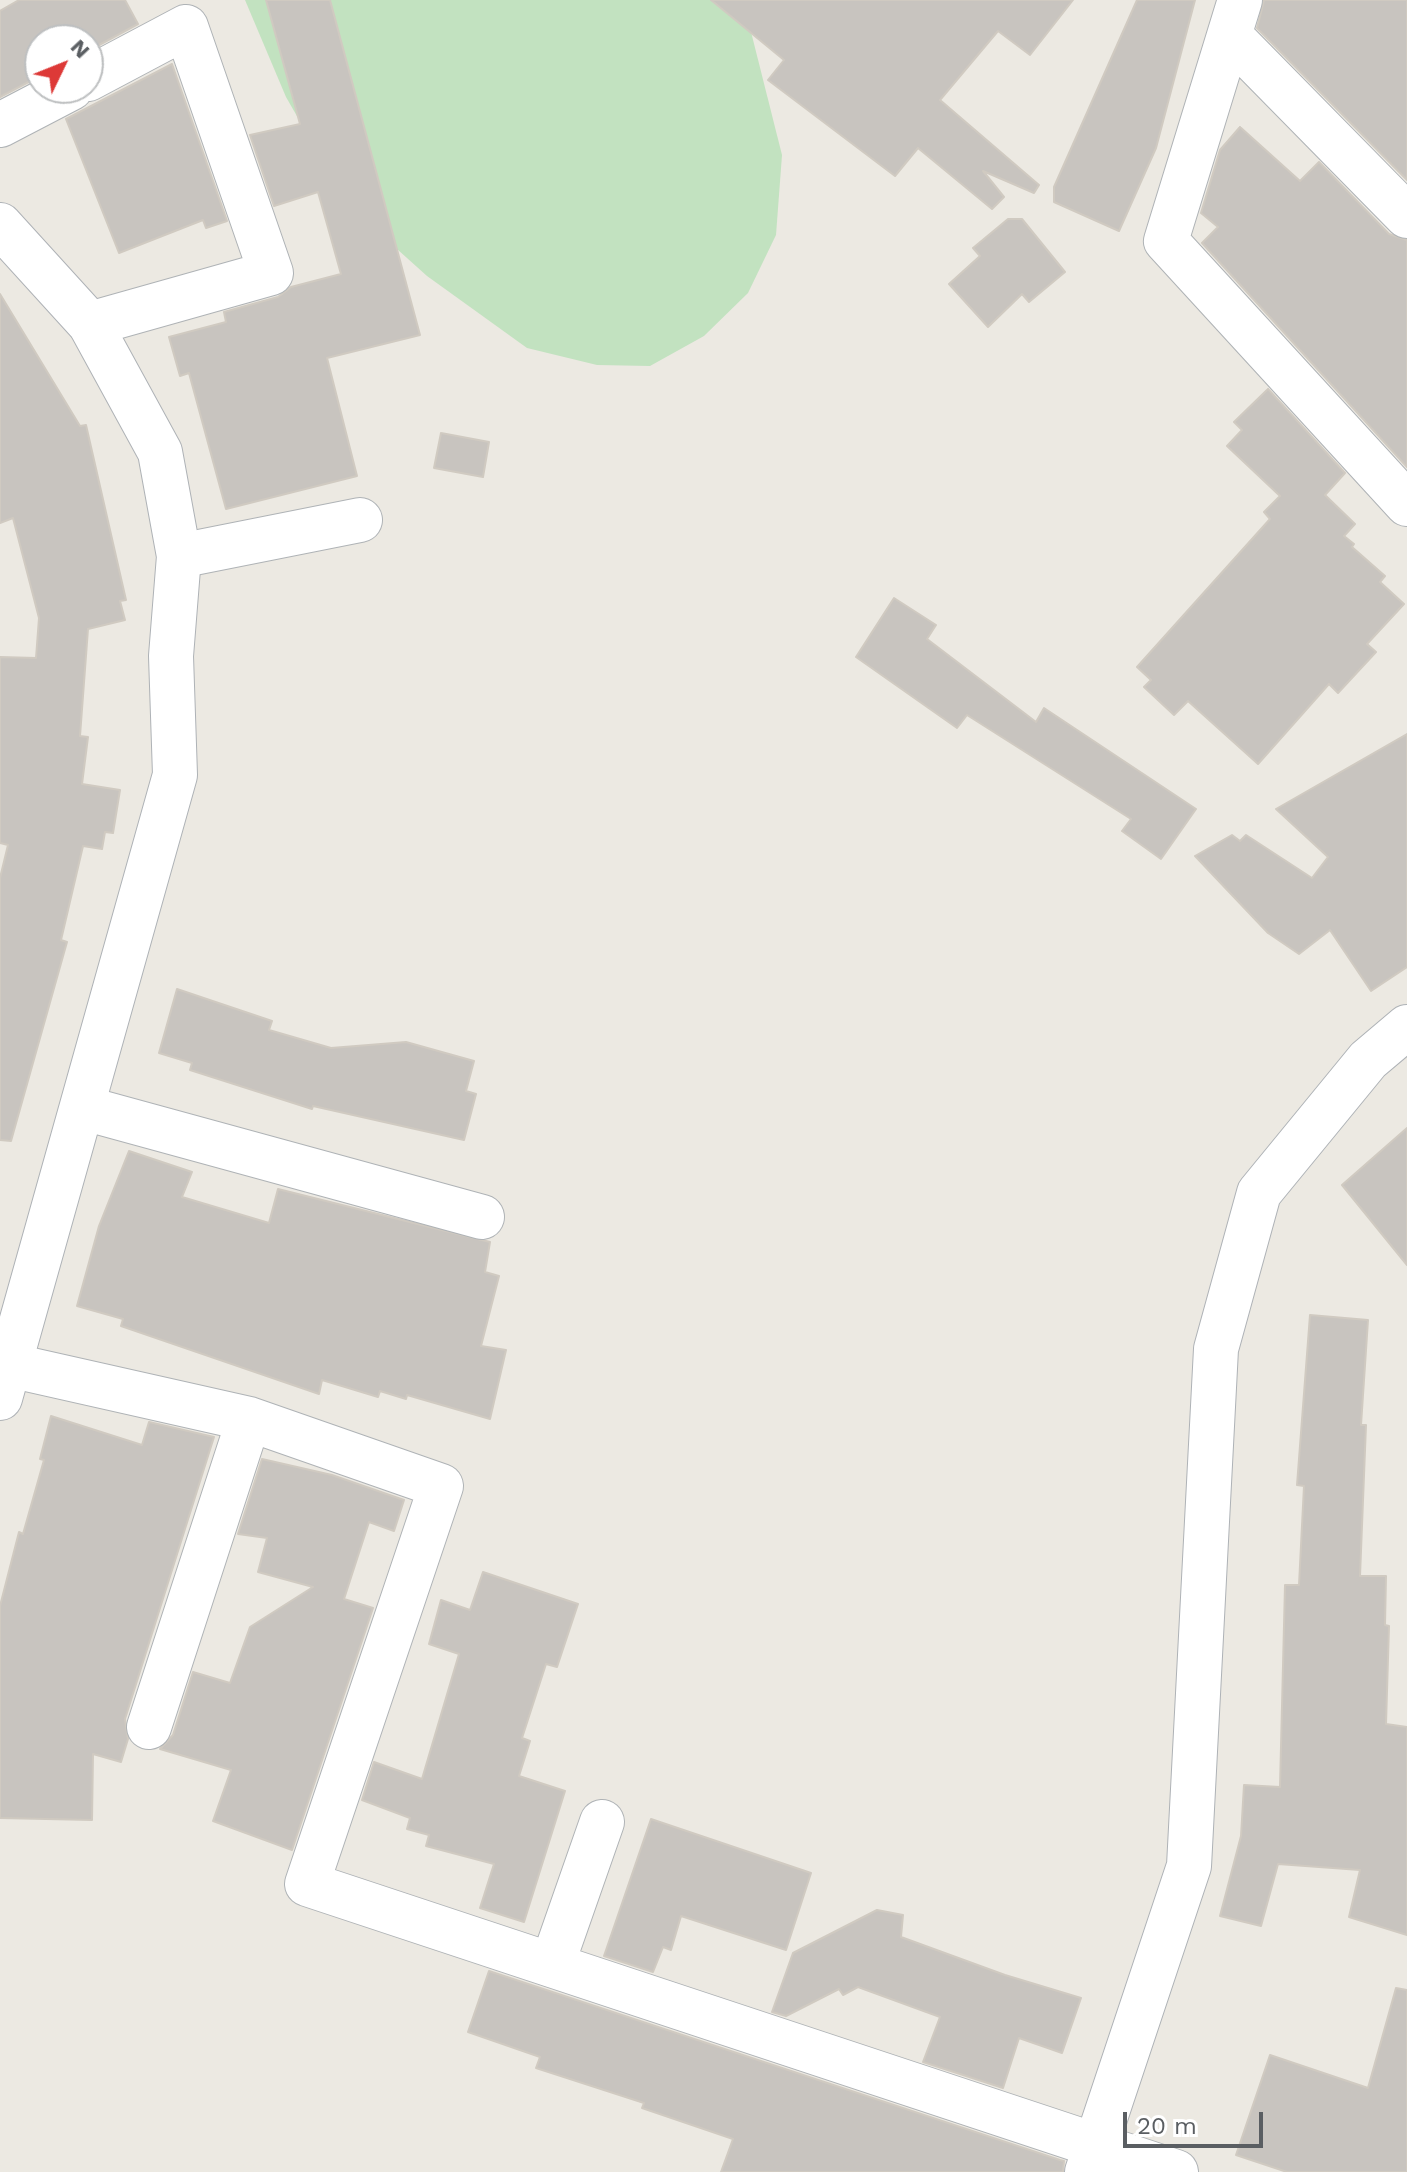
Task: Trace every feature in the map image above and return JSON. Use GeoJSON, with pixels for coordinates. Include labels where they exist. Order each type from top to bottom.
{"type":"FeatureCollection","features":[{"type":"Feature","properties":{"kind":"street"},"geometry":{"type":"LineString","coordinates":[[1236,19],[1407,216]]}},
{"type":"Feature","properties":{"kind":"street"},"geometry":{"type":"LineString","coordinates":[[1236,19],[1166,241],[1407,504]]}},
{"type":"Feature","properties":{"kind":"street"},"geometry":{"type":"LineString","coordinates":[[90,324],[271,273],[186,27],[104,71]]}},
{"type":"Feature","properties":{"kind":"street"},"geometry":{"type":"LineString","coordinates":[[0,125],[40,104]]}},
{"type":"Feature","properties":{"kind":"street"},"geometry":{"type":"LineString","coordinates":[[0,225],[90,324],[160,452],[179,556],[171,656],[175,775],[84,1108],[3,1376],[249,1419],[441,1486],[307,1884],[552,1965],[1092,2158],[1176,2172]]}},
{"type":"Feature","properties":{"kind":"street"},"geometry":{"type":"LineString","coordinates":[[179,556],[360,520]]}},
{"type":"Feature","properties":{"kind":"street"},"geometry":{"type":"LineString","coordinates":[[1092,2158],[1189,1866],[1216,1349],[1259,1193],[1368,1060],[1407,1027]]}},
{"type":"Feature","properties":{"kind":"street"},"geometry":{"type":"LineString","coordinates":[[84,1108],[482,1217]]}},
{"type":"Feature","properties":{"kind":"street"},"geometry":{"type":"LineString","coordinates":[[149,1727],[249,1419]]}},
{"type":"Feature","properties":{"kind":"street"},"geometry":{"type":"LineString","coordinates":[[552,1965],[602,1822]]}},
{"type":"Feature","properties":{"kind":"green space"},"geometry":{"type":"Polygon","coordinates":[[[245,0],[743,0],[782,155],[776,235],[748,293],[704,336],[650,366],[597,365],[527,348],[427,276],[348,205],[286,97],[245,0]]]}},
{"type":"Feature","properties":{"kind":"building"},"geometry":{"type":"Polygon","coordinates":[[[19,0],[125,0],[138,24],[104,42],[104,24],[24,24],[24,84],[0,97],[0,11],[19,0]]]}},
{"type":"Feature","properties":{"kind":"building"},"geometry":{"type":"Polygon","coordinates":[[[266,0],[330,0],[420,335],[327,358],[357,476],[226,509],[189,373],[180,376],[169,337],[226,322],[224,312],[278,297],[291,287],[341,274],[318,192],[274,206],[250,135],[300,124],[266,0]]]}},
{"type":"Feature","properties":{"kind":"building"},"geometry":{"type":"Polygon","coordinates":[[[711,0],[1073,0],[1030,55],[998,31],[940,100],[1039,185],[1034,193],[983,171],[1004,197],[992,209],[918,148],[895,176],[768,80],[784,60],[711,0]]]}},
{"type":"Feature","properties":{"kind":"building"},"geometry":{"type":"Polygon","coordinates":[[[1137,0],[1195,0],[1156,148],[1119,231],[1054,202],[1054,187],[1137,0]]]}},
{"type":"Feature","properties":{"kind":"building"},"geometry":{"type":"Polygon","coordinates":[[[1264,0],[1407,0],[1407,180],[1257,28],[1264,0]]]}},
{"type":"Feature","properties":{"kind":"building"},"geometry":{"type":"Polygon","coordinates":[[[172,64],[227,221],[206,228],[203,220],[119,253],[66,119],[95,104],[104,104],[104,99],[172,64]]]}},
{"type":"Feature","properties":{"kind":"building"},"geometry":{"type":"Polygon","coordinates":[[[1240,127],[1300,181],[1319,162],[1389,234],[1407,240],[1407,467],[1202,243],[1218,227],[1201,213],[1220,150],[1240,127]]]}},
{"type":"Feature","properties":{"kind":"building"},"geometry":{"type":"Polygon","coordinates":[[[1008,219],[1022,219],[1065,272],[1029,302],[1022,294],[988,327],[949,284],[980,256],[973,248],[1008,219]]]}},
{"type":"Feature","properties":{"kind":"building"},"geometry":{"type":"Polygon","coordinates":[[[0,294],[80,426],[86,425],[126,600],[120,601],[125,620],[88,629],[80,736],[88,737],[82,784],[120,790],[113,833],[105,832],[102,849],[83,846],[61,940],[67,942],[11,1141],[0,1140],[0,878],[8,845],[0,843],[0,657],[36,658],[39,618],[13,518],[0,523],[0,294]]]}},
{"type":"Feature","properties":{"kind":"building"},"geometry":{"type":"Polygon","coordinates":[[[1268,389],[1345,473],[1325,495],[1355,524],[1344,536],[1385,576],[1380,582],[1404,604],[1367,644],[1376,652],[1338,693],[1329,684],[1258,764],[1188,701],[1174,715],[1144,687],[1151,680],[1137,667],[1270,519],[1264,512],[1280,496],[1227,446],[1242,430],[1234,422],[1268,389]]]}},
{"type":"Feature","properties":{"kind":"building"},"geometry":{"type":"Polygon","coordinates":[[[441,433],[489,442],[483,477],[434,468],[441,433]]]}},
{"type":"Feature","properties":{"kind":"building"},"geometry":{"type":"Polygon","coordinates":[[[894,598],[936,625],[927,639],[1036,722],[1044,708],[1196,809],[1161,859],[1122,831],[1131,819],[967,715],[957,728],[856,657],[894,598]]]}},
{"type":"Feature","properties":{"kind":"building"},"geometry":{"type":"Polygon","coordinates":[[[1407,734],[1407,967],[1371,991],[1330,930],[1299,954],[1268,933],[1195,856],[1232,835],[1240,841],[1246,835],[1312,878],[1328,857],[1276,809],[1407,734]]]}},
{"type":"Feature","properties":{"kind":"building"},"geometry":{"type":"Polygon","coordinates":[[[177,989],[272,1021],[269,1030],[331,1048],[406,1042],[474,1061],[466,1091],[476,1094],[464,1140],[313,1106],[312,1109],[190,1070],[192,1063],[159,1053],[177,989]]]}},
{"type":"Feature","properties":{"kind":"building"},"geometry":{"type":"Polygon","coordinates":[[[1407,1128],[1407,1265],[1342,1185],[1407,1128]]]}},
{"type":"Feature","properties":{"kind":"building"},"geometry":{"type":"Polygon","coordinates":[[[129,1151],[192,1172],[182,1197],[269,1223],[278,1189],[490,1242],[485,1272],[499,1276],[481,1346],[506,1350],[490,1419],[407,1395],[406,1399],[380,1391],[378,1397],[322,1380],[319,1394],[121,1326],[123,1319],[77,1306],[99,1226],[129,1151]]]}},
{"type":"Feature","properties":{"kind":"building"},"geometry":{"type":"Polygon","coordinates":[[[1310,1315],[1368,1320],[1361,1425],[1366,1425],[1360,1576],[1386,1576],[1385,1625],[1389,1626],[1386,1724],[1407,1727],[1407,1935],[1349,1917],[1360,1870],[1278,1864],[1261,1926],[1220,1916],[1241,1836],[1244,1785],[1280,1787],[1285,1585],[1299,1585],[1304,1486],[1297,1485],[1310,1315]]]}},
{"type":"Feature","properties":{"kind":"building"},"geometry":{"type":"Polygon","coordinates":[[[51,1416],[142,1445],[149,1422],[214,1437],[125,1719],[128,1739],[121,1762],[93,1754],[92,1820],[0,1818],[0,1606],[19,1532],[23,1534],[44,1460],[40,1459],[51,1416]]]}},
{"type":"Feature","properties":{"kind":"building"},"geometry":{"type":"Polygon","coordinates":[[[262,1459],[332,1475],[404,1500],[394,1531],[369,1522],[344,1599],[373,1608],[292,1850],[213,1821],[231,1770],[160,1749],[173,1735],[193,1672],[230,1683],[250,1627],[313,1587],[258,1572],[267,1538],[238,1534],[262,1459]]]}},
{"type":"Feature","properties":{"kind":"building"},"geometry":{"type":"Polygon","coordinates":[[[483,1572],[578,1604],[557,1667],[546,1664],[522,1738],[530,1741],[519,1776],[565,1791],[524,1922],[480,1908],[494,1864],[426,1846],[429,1835],[407,1829],[410,1818],[362,1800],[374,1762],[422,1779],[459,1654],[429,1644],[441,1600],[470,1610],[483,1572]]]}},
{"type":"Feature","properties":{"kind":"building"},"geometry":{"type":"Polygon","coordinates":[[[651,1819],[811,1873],[786,1950],[681,1916],[671,1950],[663,1947],[653,1972],[604,1956],[651,1819]]]}},
{"type":"Feature","properties":{"kind":"building"},"geometry":{"type":"Polygon","coordinates":[[[877,1910],[903,1915],[901,1937],[1005,1975],[1081,1998],[1062,2053],[1019,2038],[1003,2088],[923,2062],[940,2017],[858,1987],[843,1995],[839,1989],[786,2016],[772,2012],[793,1953],[877,1910]]]}},
{"type":"Feature","properties":{"kind":"building"},"geometry":{"type":"Polygon","coordinates":[[[489,1971],[1064,2161],[1063,2172],[721,2172],[733,2139],[642,2108],[644,2103],[536,2068],[540,2057],[468,2032],[489,1971]]]}},
{"type":"Feature","properties":{"kind":"building"},"geometry":{"type":"Polygon","coordinates":[[[1396,1988],[1407,1990],[1407,2172],[1287,2172],[1236,2155],[1270,2055],[1368,2088],[1396,1988]]]}}]}
